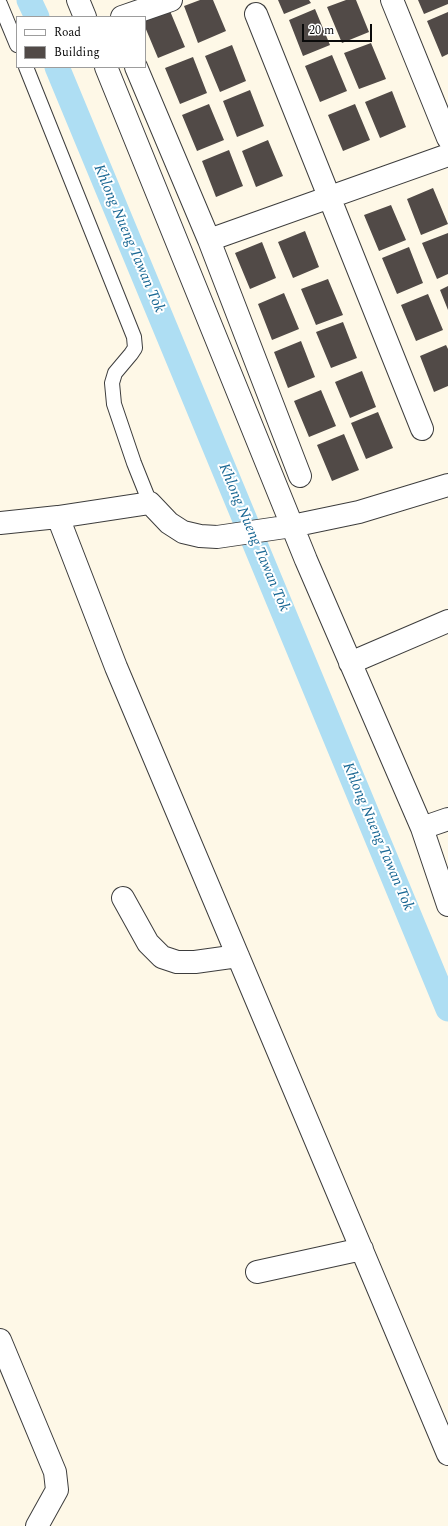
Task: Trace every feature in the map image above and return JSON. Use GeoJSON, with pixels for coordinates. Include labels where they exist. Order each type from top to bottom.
{"type":"FeatureCollection","features":[{"type":"Feature","properties":{"kind":"street"},"geometry":{"type":"LineString","coordinates":[[78,0],[85,16]]}},
{"type":"Feature","properties":{"kind":"street"},"geometry":{"type":"LineString","coordinates":[[125,16],[170,0]]}},
{"type":"Feature","properties":{"kind":"street"},"geometry":{"type":"LineString","coordinates":[[392,0],[448,138]]}},
{"type":"Feature","properties":{"kind":"street"},"geometry":{"type":"LineString","coordinates":[[256,14],[422,430]]}},
{"type":"Feature","properties":{"kind":"street"},"geometry":{"type":"LineString","coordinates":[[106,68],[287,527],[350,663],[422,828],[448,905]]}},
{"type":"Feature","properties":{"kind":"street"},"geometry":{"type":"LineString","coordinates":[[136,68],[208,240],[300,476]]}},
{"type":"Feature","properties":{"kind":"street"},"geometry":{"type":"LineString","coordinates":[[208,240],[448,155]]}},
{"type":"Feature","properties":{"kind":"street"},"geometry":{"type":"LineString","coordinates":[[0,523],[58,517],[150,504],[169,523],[183,532],[200,536],[217,537],[287,527],[359,512],[448,485]]}},
{"type":"Feature","properties":{"kind":"street"},"geometry":{"type":"LineString","coordinates":[[58,517],[116,667],[448,1454]]}},
{"type":"Feature","properties":{"kind":"street"},"geometry":{"type":"LineString","coordinates":[[350,663],[448,621]]}},
{"type":"Feature","properties":{"kind":"street"},"geometry":{"type":"LineString","coordinates":[[422,828],[448,819]]}},
{"type":"Feature","properties":{"kind":"street"},"geometry":{"type":"LineString","coordinates":[[123,898],[148,943],[162,957],[177,962],[195,962],[238,956]]}},
{"type":"Feature","properties":{"kind":"street"},"geometry":{"type":"LineString","coordinates":[[256,1272],[362,1249]]}},
{"type":"Feature","properties":{"kind":"street"},"geometry":{"type":"LineString","coordinates":[[0,1340],[55,1472],[57,1490],[37,1526]]}},
{"type":"Feature","properties":{"kind":"lane"},"geometry":{"type":"LineString","coordinates":[[0,4],[16,43]]}},
{"type":"Feature","properties":{"kind":"lane"},"geometry":{"type":"LineString","coordinates":[[26,68],[134,337],[135,348],[114,373],[112,383],[113,397],[134,463],[150,504]]}},
{"type":"Feature","properties":{"kind":"building"},"geometry":{"type":"Polygon","coordinates":[[[200,0],[213,0],[226,31],[198,43],[184,6],[200,0]]]}},
{"type":"Feature","properties":{"kind":"building"},"geometry":{"type":"Polygon","coordinates":[[[278,0],[309,0],[311,3],[284,14],[278,0]]]}},
{"type":"Feature","properties":{"kind":"building"},"geometry":{"type":"Polygon","coordinates":[[[346,0],[356,0],[369,32],[342,43],[327,7],[346,0]]]}},
{"type":"Feature","properties":{"kind":"building"},"geometry":{"type":"Polygon","coordinates":[[[418,0],[448,0],[448,4],[424,14],[418,0]]]}},
{"type":"Feature","properties":{"kind":"building"},"geometry":{"type":"Polygon","coordinates":[[[315,9],[330,45],[303,56],[289,20],[315,9]]]}},
{"type":"Feature","properties":{"kind":"building"},"geometry":{"type":"Polygon","coordinates":[[[170,11],[185,47],[158,58],[146,29],[146,21],[170,11]]]}},
{"type":"Feature","properties":{"kind":"building"},"geometry":{"type":"Polygon","coordinates":[[[448,12],[448,54],[442,57],[427,21],[448,12]]]}},
{"type":"Feature","properties":{"kind":"building"},"geometry":{"type":"Polygon","coordinates":[[[371,43],[386,79],[359,89],[344,53],[371,43]]]}},
{"type":"Feature","properties":{"kind":"building"},"geometry":{"type":"Polygon","coordinates":[[[232,45],[246,81],[220,92],[205,56],[232,45]]]}},
{"type":"Feature","properties":{"kind":"building"},"geometry":{"type":"Polygon","coordinates":[[[332,55],[347,91],[320,102],[305,66],[332,55]]]}},
{"type":"Feature","properties":{"kind":"building"},"geometry":{"type":"Polygon","coordinates":[[[193,57],[207,93],[180,104],[165,68],[193,57]]]}},
{"type":"Feature","properties":{"kind":"building"},"geometry":{"type":"Polygon","coordinates":[[[250,90],[264,126],[237,137],[223,101],[250,90]]]}},
{"type":"Feature","properties":{"kind":"building"},"geometry":{"type":"Polygon","coordinates":[[[392,91],[406,127],[380,138],[365,102],[392,91]]]}},
{"type":"Feature","properties":{"kind":"building"},"geometry":{"type":"Polygon","coordinates":[[[209,104],[224,140],[197,151],[182,115],[209,104]]]}},
{"type":"Feature","properties":{"kind":"building"},"geometry":{"type":"Polygon","coordinates":[[[355,104],[370,140],[343,151],[328,115],[355,104]]]}},
{"type":"Feature","properties":{"kind":"building"},"geometry":{"type":"Polygon","coordinates":[[[268,140],[283,176],[256,187],[242,151],[268,140]]]}},
{"type":"Feature","properties":{"kind":"building"},"geometry":{"type":"Polygon","coordinates":[[[229,150],[243,186],[216,197],[202,161],[229,150]]]}},
{"type":"Feature","properties":{"kind":"building"},"geometry":{"type":"Polygon","coordinates":[[[433,188],[448,224],[421,235],[407,199],[433,188]]]}},
{"type":"Feature","properties":{"kind":"building"},"geometry":{"type":"Polygon","coordinates":[[[391,205],[406,240],[379,251],[364,215],[391,205]]]}},
{"type":"Feature","properties":{"kind":"building"},"geometry":{"type":"Polygon","coordinates":[[[305,231],[319,267],[293,278],[278,242],[305,231]]]}},
{"type":"Feature","properties":{"kind":"building"},"geometry":{"type":"Polygon","coordinates":[[[448,233],[448,274],[437,279],[422,243],[448,233]]]}},
{"type":"Feature","properties":{"kind":"building"},"geometry":{"type":"Polygon","coordinates":[[[262,242],[276,278],[250,289],[235,253],[262,242]]]}},
{"type":"Feature","properties":{"kind":"building"},"geometry":{"type":"Polygon","coordinates":[[[409,247],[423,283],[397,294],[382,258],[409,247]]]}},
{"type":"Feature","properties":{"kind":"building"},"geometry":{"type":"Polygon","coordinates":[[[328,279],[343,315],[316,325],[301,289],[328,279]]]}},
{"type":"Feature","properties":{"kind":"building"},"geometry":{"type":"Polygon","coordinates":[[[448,286],[448,310],[440,290],[448,286]]]}},
{"type":"Feature","properties":{"kind":"building"},"geometry":{"type":"Polygon","coordinates":[[[284,293],[299,329],[272,340],[258,304],[284,293]]]}},
{"type":"Feature","properties":{"kind":"building"},"geometry":{"type":"Polygon","coordinates":[[[428,294],[443,330],[416,341],[401,305],[428,294]]]}},
{"type":"Feature","properties":{"kind":"building"},"geometry":{"type":"Polygon","coordinates":[[[343,322],[357,358],[331,368],[316,332],[343,322]]]}},
{"type":"Feature","properties":{"kind":"building"},"geometry":{"type":"Polygon","coordinates":[[[301,341],[315,377],[288,388],[274,352],[301,341]]]}},
{"type":"Feature","properties":{"kind":"building"},"geometry":{"type":"Polygon","coordinates":[[[446,345],[448,349],[448,386],[434,392],[420,356],[446,345]]]}},
{"type":"Feature","properties":{"kind":"building"},"geometry":{"type":"Polygon","coordinates":[[[362,371],[376,407],[350,418],[335,382],[362,371]]]}},
{"type":"Feature","properties":{"kind":"building"},"geometry":{"type":"Polygon","coordinates":[[[321,390],[336,426],[309,437],[294,401],[321,390]]]}},
{"type":"Feature","properties":{"kind":"building"},"geometry":{"type":"Polygon","coordinates":[[[378,412],[393,448],[366,459],[351,423],[378,412]]]}},
{"type":"Feature","properties":{"kind":"building"},"geometry":{"type":"Polygon","coordinates":[[[344,434],[359,470],[332,481],[317,445],[344,434]]]}},
{"type":"Feature","properties":{"kind":"waterway","name":"Khlong Nueng Tawan Tok"},"geometry":{"type":"LineString","coordinates":[[29,0],[37,16]]}},
{"type":"Feature","properties":{"kind":"waterway","name":"Khlong Nueng Tawan Tok"},"geometry":{"type":"LineString","coordinates":[[57,68],[448,1009]]}}]}
